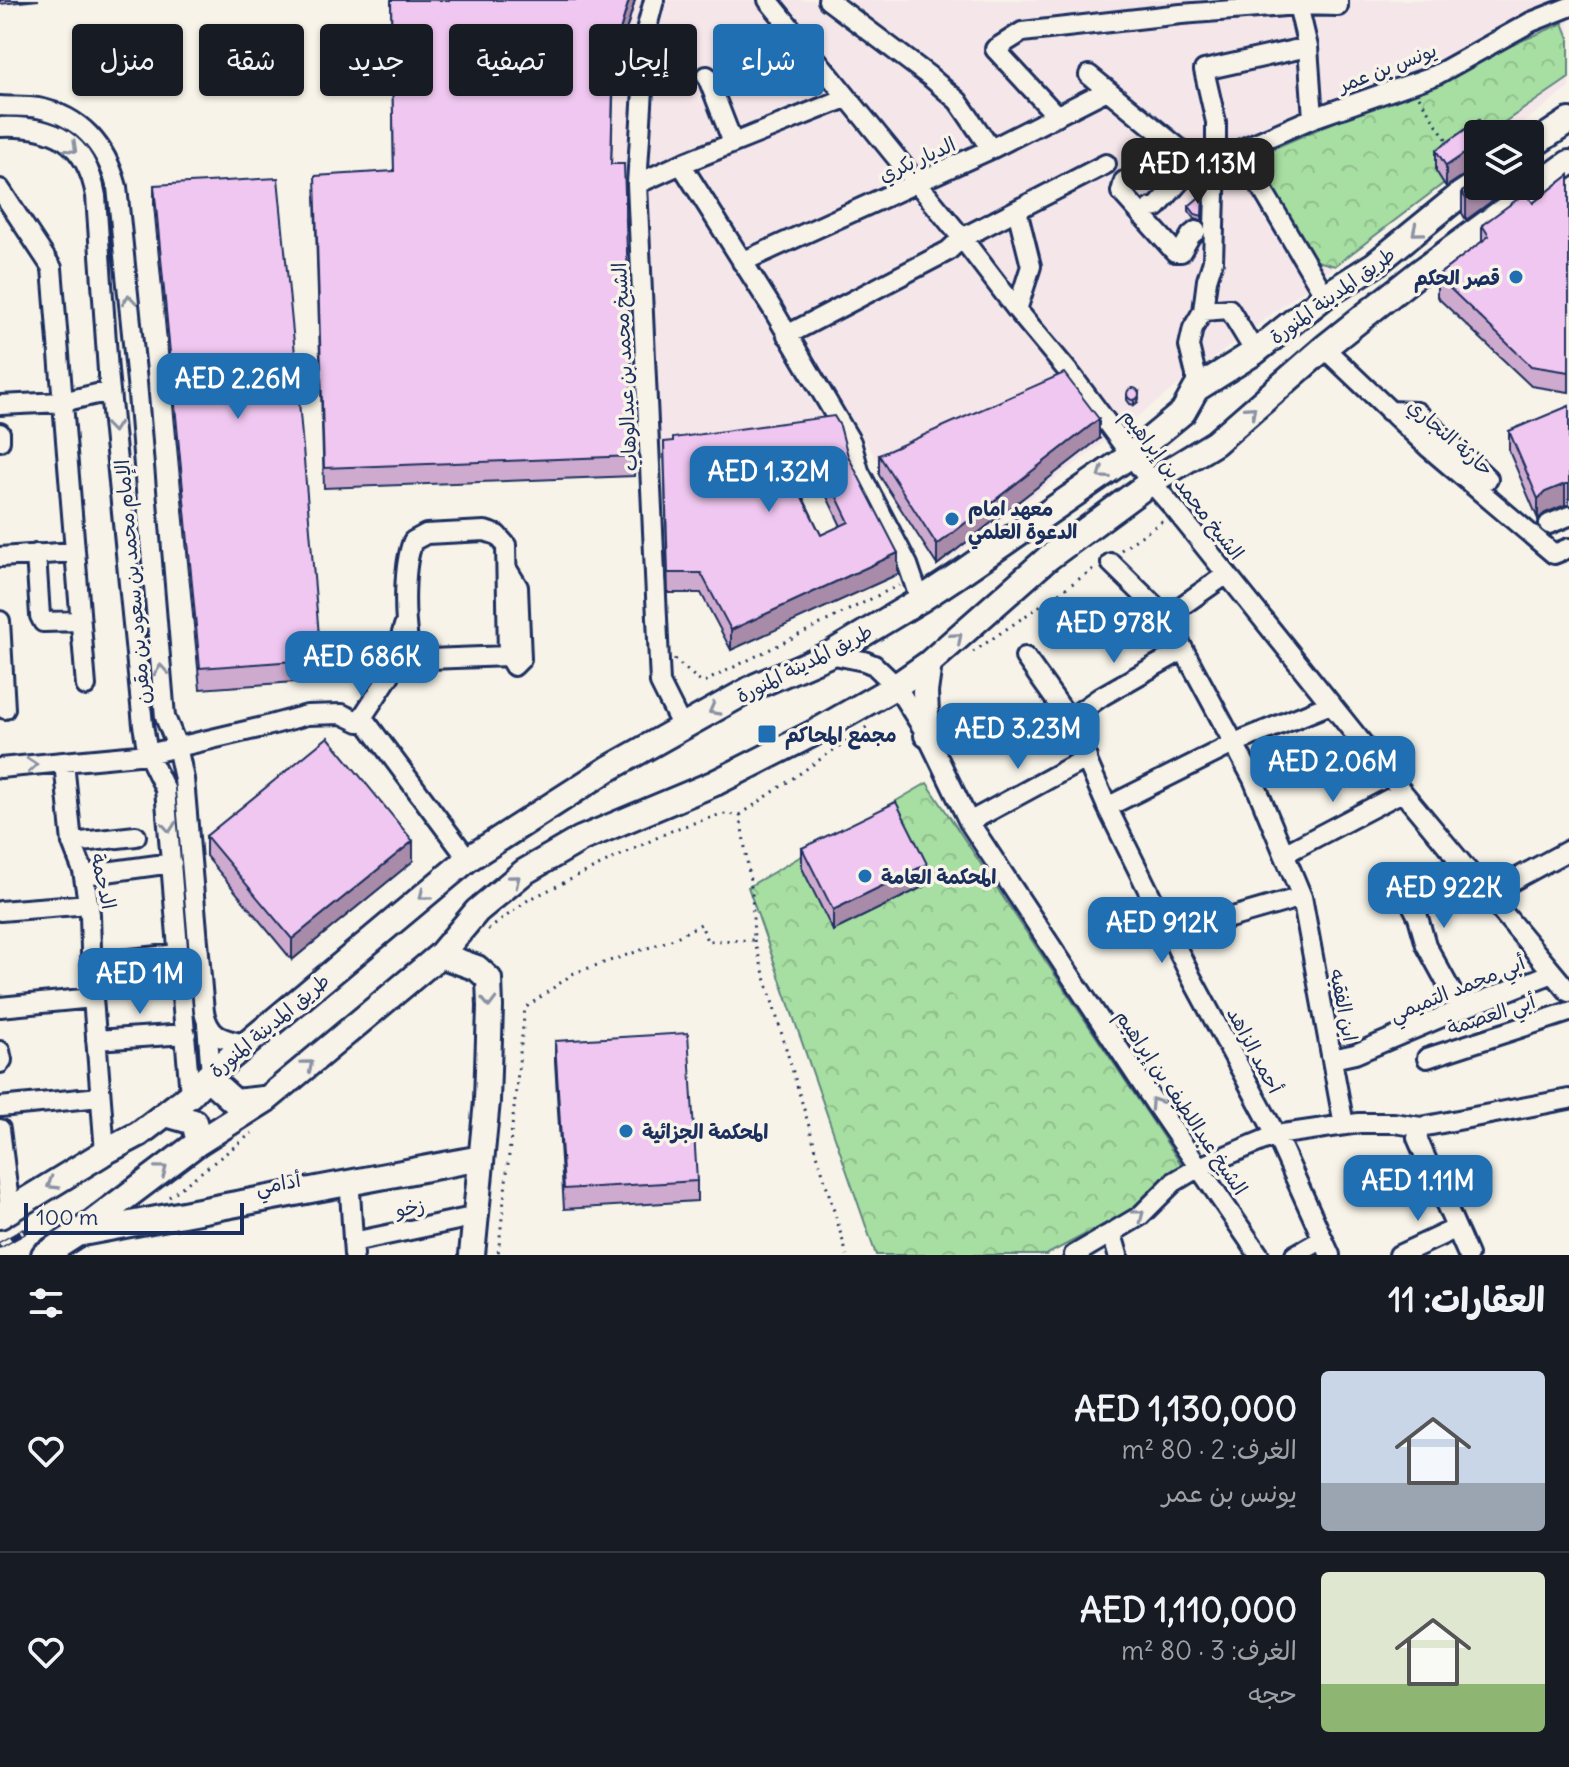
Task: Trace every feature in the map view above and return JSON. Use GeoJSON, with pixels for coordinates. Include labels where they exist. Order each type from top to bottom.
{"type":"FeatureCollection","features":[{"type":"Feature","properties":{"kind":"main road"},"geometry":{"type":"LineString","coordinates":[[1544,138],[1569,121]]}},
{"type":"Feature","properties":{"kind":"main road","name":"طريق المدينة المنورة"},"geometry":{"type":"LineString","coordinates":[[44,1255],[77,1234],[199,1142],[267,1099],[440,955],[477,911],[524,872],[581,839],[729,776],[812,734],[896,686],[929,663],[1048,558],[1151,482],[1215,443],[1324,348],[1420,272],[1569,163]]}},
{"type":"Feature","properties":{"kind":"main road","name":"طريق المدينة المنورة"},"geometry":{"type":"LineString","coordinates":[[5,1213],[139,1134],[166,1114],[468,859],[608,769],[682,727],[756,686],[830,654],[917,589],[1131,455],[1183,412],[1196,389],[1255,352],[1325,296],[1374,265],[1464,192]]}},
{"type":"Feature","properties":{"kind":"main road"},"geometry":{"type":"LineString","coordinates":[[1183,412],[1174,430],[1174,437],[1181,447],[1192,451],[1215,443]]}},
{"type":"Feature","properties":{"kind":"main road"},"geometry":{"type":"LineString","coordinates":[[927,735],[925,692],[929,663]]}},
{"type":"Feature","properties":{"kind":"main road"},"geometry":{"type":"LineString","coordinates":[[440,955],[477,968],[489,979],[487,1101],[472,1255]]}},
{"type":"Feature","properties":{"kind":"main road"},"geometry":{"type":"LineString","coordinates":[[203,1082],[235,1102],[267,1099]]}},
{"type":"Feature","properties":{"kind":"main road"},"geometry":{"type":"LineString","coordinates":[[166,1114],[194,1122],[199,1142]]}},
{"type":"Feature","properties":{"kind":"main road","name":"طريق المدينة المنورة"},"geometry":{"type":"LineString","coordinates":[[77,1234],[481,1158]]}},
{"type":"Feature","properties":{"kind":"street","name":"الشيخ محمد بن عبدالوهاب"},"geometry":{"type":"LineString","coordinates":[[654,0],[647,27],[637,184],[657,448],[660,683],[682,727]]}},
{"type":"Feature","properties":{"kind":"street","name":"الشيخ محمد بن إبراهيم"},"geometry":{"type":"LineString","coordinates":[[768,0],[962,238],[1065,380],[1131,455],[1402,792],[1569,992]]}},
{"type":"Feature","properties":{"kind":"street"},"geometry":{"type":"LineString","coordinates":[[828,0],[958,101],[991,149]]}},
{"type":"Feature","properties":{"kind":"street"},"geometry":{"type":"LineString","coordinates":[[1057,116],[995,49],[1022,32],[1181,14],[1298,5],[1338,6],[1338,0]]}},
{"type":"Feature","properties":{"kind":"street"},"geometry":{"type":"LineString","coordinates":[[1298,5],[1308,47],[1313,118]]}},
{"type":"Feature","properties":{"kind":"street","name":"يونس بن عمر"},"geometry":{"type":"LineString","coordinates":[[1208,159],[1436,75],[1531,22],[1569,7]]}},
{"type":"Feature","properties":{"kind":"street"},"geometry":{"type":"LineString","coordinates":[[1196,389],[1189,346],[1193,328],[1203,311],[1213,261],[1208,159],[1216,122],[1204,70],[1308,47]]}},
{"type":"Feature","properties":{"kind":"street"},"geometry":{"type":"LineString","coordinates":[[1089,75],[1180,149],[1208,159]]}},
{"type":"Feature","properties":{"kind":"street"},"geometry":{"type":"LineString","coordinates":[[707,76],[733,143]]}},
{"type":"Feature","properties":{"kind":"street","name":"الديار بكري"},"geometry":{"type":"LineString","coordinates":[[742,262],[991,149],[1107,90]]}},
{"type":"Feature","properties":{"kind":"street"},"geometry":{"type":"LineString","coordinates":[[0,96],[37,108]]}},
{"type":"Feature","properties":{"kind":"street"},"geometry":{"type":"LineString","coordinates":[[637,184],[846,98]]}},
{"type":"Feature","properties":{"kind":"street","name":"الإمام محمد بن سعود بن مقرن"},"geometry":{"type":"LineString","coordinates":[[0,106],[37,108],[74,121],[100,146],[112,166],[117,187],[139,397],[165,717],[177,746],[184,779],[207,1024],[203,1082]]}},
{"type":"Feature","properties":{"kind":"street","name":"الإمام محمد بن سعود بن مقرن"},"geometry":{"type":"LineString","coordinates":[[0,127],[34,128],[56,135],[68,142],[88,164],[93,180],[143,725],[148,754],[165,789],[186,1034],[203,1082]]}},
{"type":"Feature","properties":{"kind":"street"},"geometry":{"type":"LineString","coordinates":[[1239,150],[1325,296]]}},
{"type":"Feature","properties":{"kind":"street"},"geometry":{"type":"LineString","coordinates":[[1142,216],[1157,207],[1208,159]]}},
{"type":"Feature","properties":{"kind":"street"},"geometry":{"type":"LineString","coordinates":[[681,164],[772,308],[833,425],[851,442],[866,468],[917,589]]}},
{"type":"Feature","properties":{"kind":"street"},"geometry":{"type":"LineString","coordinates":[[787,335],[948,251],[962,238],[1106,164]]}},
{"type":"Feature","properties":{"kind":"street"},"geometry":{"type":"LineString","coordinates":[[1124,181],[1121,192],[1175,252],[1181,252],[1196,231]]}},
{"type":"Feature","properties":{"kind":"street"},"geometry":{"type":"LineString","coordinates":[[0,189],[52,268],[86,686]]}},
{"type":"Feature","properties":{"kind":"street"},"geometry":{"type":"LineString","coordinates":[[1017,210],[1031,266],[1017,310]]}},
{"type":"Feature","properties":{"kind":"street"},"geometry":{"type":"LineString","coordinates":[[1203,311],[1229,309],[1255,352]]}},
{"type":"Feature","properties":{"kind":"street","name":"حارثة النجاري"},"geometry":{"type":"LineString","coordinates":[[1324,348],[1458,474],[1562,551]]}},
{"type":"Feature","properties":{"kind":"street"},"geometry":{"type":"LineString","coordinates":[[0,405],[62,402],[110,391]]}},
{"type":"Feature","properties":{"kind":"street"},"geometry":{"type":"LineString","coordinates":[[1389,411],[1417,412],[1488,479]]}},
{"type":"Feature","properties":{"kind":"street"},"geometry":{"type":"LineString","coordinates":[[0,433],[0,441]]}},
{"type":"Feature","properties":{"kind":"street"},"geometry":{"type":"LineString","coordinates":[[1549,524],[1569,516]]}},
{"type":"Feature","properties":{"kind":"street"},"geometry":{"type":"LineString","coordinates":[[362,722],[403,666],[429,659],[508,656],[514,666],[521,659],[518,587],[507,569],[506,545],[497,535],[485,531],[426,534],[413,541],[407,555],[405,623],[408,641],[429,659]]}},
{"type":"Feature","properties":{"kind":"street"},"geometry":{"type":"LineString","coordinates":[[0,557],[74,552]]}},
{"type":"Feature","properties":{"kind":"street"},"geometry":{"type":"LineString","coordinates":[[36,554],[43,622],[80,621]]}},
{"type":"Feature","properties":{"kind":"street","name":"ابن الفقيه"},"geometry":{"type":"LineString","coordinates":[[1109,560],[1166,617],[1253,779],[1302,897],[1344,1125]]}},
{"type":"Feature","properties":{"kind":"street"},"geometry":{"type":"LineString","coordinates":[[1166,617],[1227,574]]}},
{"type":"Feature","properties":{"kind":"street"},"geometry":{"type":"LineString","coordinates":[[0,621],[5,709]]}},
{"type":"Feature","properties":{"kind":"street"},"geometry":{"type":"LineString","coordinates":[[362,722],[390,675],[405,623]]}},
{"type":"Feature","properties":{"kind":"street"},"geometry":{"type":"LineString","coordinates":[[1069,719],[1102,696],[1183,650]]}},
{"type":"Feature","properties":{"kind":"street","name":"الشيخ عبداللطيف بن إبراهيم"},"geometry":{"type":"LineString","coordinates":[[830,654],[874,665],[896,686],[927,735],[969,822],[1259,1255]]}},
{"type":"Feature","properties":{"kind":"street","name":"أحمد الزاهد"},"geometry":{"type":"LineString","coordinates":[[1025,657],[1069,719],[1107,807],[1170,935],[1276,1135],[1326,1247]]}},
{"type":"Feature","properties":{"kind":"street"},"geometry":{"type":"LineString","coordinates":[[1107,807],[1233,744],[1331,704]]}},
{"type":"Feature","properties":{"kind":"street"},"geometry":{"type":"LineString","coordinates":[[0,768],[148,754],[307,715],[346,715],[362,722],[468,859]]}},
{"type":"Feature","properties":{"kind":"street"},"geometry":{"type":"LineString","coordinates":[[969,822],[1087,758]]}},
{"type":"Feature","properties":{"kind":"street","name":"الدحمة"},"geometry":{"type":"LineString","coordinates":[[64,762],[72,843],[84,875],[89,904],[105,1152]]}},
{"type":"Feature","properties":{"kind":"street"},"geometry":{"type":"LineString","coordinates":[[1284,854],[1402,792]]}},
{"type":"Feature","properties":{"kind":"street"},"geometry":{"type":"LineString","coordinates":[[72,843],[136,836]]}},
{"type":"Feature","properties":{"kind":"street"},"geometry":{"type":"LineString","coordinates":[[1488,894],[1569,850]]}},
{"type":"Feature","properties":{"kind":"street"},"geometry":{"type":"LineString","coordinates":[[84,875],[172,863]]}},
{"type":"Feature","properties":{"kind":"street"},"geometry":{"type":"LineString","coordinates":[[1461,1009],[1426,945],[1418,917],[1400,881],[1464,866]]}},
{"type":"Feature","properties":{"kind":"street"},"geometry":{"type":"LineString","coordinates":[[1170,935],[1302,897]]}},
{"type":"Feature","properties":{"kind":"street"},"geometry":{"type":"LineString","coordinates":[[0,911],[89,904]]}},
{"type":"Feature","properties":{"kind":"street"},"geometry":{"type":"LineString","coordinates":[[91,963],[178,954]]}},
{"type":"Feature","properties":{"kind":"street","name":"أبي محمد التميمي"},"geometry":{"type":"LineString","coordinates":[[1332,1059],[1355,1054],[1553,973]]}},
{"type":"Feature","properties":{"kind":"street"},"geometry":{"type":"LineString","coordinates":[[0,1007],[93,998]]}},
{"type":"Feature","properties":{"kind":"street","name":"أبي العصمة"},"geometry":{"type":"LineString","coordinates":[[1427,1058],[1569,1012]]}},
{"type":"Feature","properties":{"kind":"street"},"geometry":{"type":"LineString","coordinates":[[207,1024],[219,1038],[246,1044]]}},
{"type":"Feature","properties":{"kind":"street"},"geometry":{"type":"LineString","coordinates":[[96,1040],[186,1034]]}},
{"type":"Feature","properties":{"kind":"street"},"geometry":{"type":"LineString","coordinates":[[0,1051],[0,1063]]}},
{"type":"Feature","properties":{"kind":"street"},"geometry":{"type":"LineString","coordinates":[[0,1107],[100,1097]]}},
{"type":"Feature","properties":{"kind":"street"},"geometry":{"type":"LineString","coordinates":[[1074,1255],[1140,1216],[1174,1182],[1199,1167],[1276,1135],[1359,1123],[1421,1127],[1569,1099]]}},
{"type":"Feature","properties":{"kind":"street"},"geometry":{"type":"LineString","coordinates":[[1421,1127],[1417,1138],[1468,1255]]}},
{"type":"Feature","properties":{"kind":"street"},"geometry":{"type":"LineString","coordinates":[[0,1129],[5,1213]]}},
{"type":"Feature","properties":{"kind":"street","name":"أدامي"},"geometry":{"type":"LineString","coordinates":[[77,1234],[196,1220],[413,1183],[466,1171],[481,1158]]}},
{"type":"Feature","properties":{"kind":"street"},"geometry":{"type":"LineString","coordinates":[[350,1192],[353,1248]]}},
{"type":"Feature","properties":{"kind":"street","name":"زخو"},"geometry":{"type":"LineString","coordinates":[[353,1248],[477,1216]]}},
{"type":"Feature","properties":{"kind":"street"},"geometry":{"type":"LineString","coordinates":[[1399,1255],[1455,1229]]}},
{"type":"Feature","properties":{"kind":"street"},"geometry":{"type":"LineString","coordinates":[[1112,1234],[1118,1255]]}},
{"type":"Feature","properties":{"kind":"street"},"geometry":{"type":"LineString","coordinates":[[1295,1255],[1326,1247]]}},
{"type":"Feature","properties":{"kind":"path"},"geometry":{"type":"LineString","coordinates":[[1410,84],[1449,144]]}},
{"type":"Feature","properties":{"kind":"path"},"geometry":{"type":"LineString","coordinates":[[964,658],[1177,512]]}},
{"type":"Feature","properties":{"kind":"path"},"geometry":{"type":"LineString","coordinates":[[659,646],[702,683],[917,589]]}},
{"type":"Feature","properties":{"kind":"path"},"geometry":{"type":"LineString","coordinates":[[487,931],[528,900],[675,829],[722,814],[740,815],[881,717]]}},
{"type":"Feature","properties":{"kind":"path"},"geometry":{"type":"LineString","coordinates":[[740,815],[752,893],[754,940],[847,1255]]}},
{"type":"Feature","properties":{"kind":"path"},"geometry":{"type":"LineString","coordinates":[[498,1255],[525,1008],[574,973],[671,940],[701,924],[707,941],[754,940]]}},
{"type":"Feature","properties":{"kind":"shaded area"},"geometry":{"type":"Polygon","coordinates":[[[635,0],[1569,0],[1569,88],[1527,120],[1464,120],[1464,168],[941,566],[850,416],[667,442],[634,476],[625,239],[611,184],[613,96],[697,96],[697,24],[628,24],[635,0]]]}},
{"type":"Feature","properties":{"kind":"green space"},"geometry":{"type":"Polygon","coordinates":[[[1563,23],[1569,38],[1569,78],[1508,120],[1464,120],[1464,154],[1444,183],[1335,266],[1313,260],[1256,156],[1563,23]]]}},
{"type":"Feature","properties":{"kind":"green space"},"geometry":{"type":"Polygon","coordinates":[[[927,783],[1191,1179],[1046,1255],[876,1255],[748,887],[927,783]]]}},
{"type":"Feature","properties":{"kind":"building"},"geometry":{"type":"Polygon","coordinates":[[[391,0],[629,0],[622,24],[589,24],[589,96],[613,96],[611,164],[624,164],[634,456],[324,468],[315,176],[394,171],[393,96],[433,96],[433,24],[391,24],[391,0]]]}},
{"type":"Feature","properties":{"kind":"building"},"geometry":{"type":"Polygon","coordinates":[[[1464,130],[1464,154],[1446,166],[1436,150],[1464,130]]]}},
{"type":"Feature","properties":{"kind":"building","name":"قصر الحكم"},"geometry":{"type":"Polygon","coordinates":[[[1569,175],[1569,372],[1531,366],[1437,276],[1489,236],[1482,225],[1516,200],[1531,200],[1533,203],[1544,200],[1544,194],[1569,175]]]}},
{"type":"Feature","properties":{"kind":"building"},"geometry":{"type":"Polygon","coordinates":[[[278,178],[321,659],[200,668],[154,185],[278,178]]]}},
{"type":"Feature","properties":{"kind":"building"},"geometry":{"type":"Polygon","coordinates":[[[1203,194],[1202,216],[1195,214],[1189,206],[1203,194]]]}},
{"type":"Feature","properties":{"kind":"building","name":"معهد امام الدعوة العلمي"},"geometry":{"type":"Polygon","coordinates":[[[1064,373],[1099,419],[937,545],[879,455],[1064,373]]]}},
{"type":"Feature","properties":{"kind":"building"},"geometry":{"type":"Polygon","coordinates":[[[1133,388],[1139,394],[1133,400],[1127,394],[1133,388]]]}},
{"type":"Feature","properties":{"kind":"building"},"geometry":{"type":"Polygon","coordinates":[[[1569,406],[1569,484],[1545,492],[1538,499],[1509,431],[1569,406]]]}},
{"type":"Feature","properties":{"kind":"building"},"geometry":{"type":"Polygon","coordinates":[[[834,416],[848,456],[898,553],[731,630],[701,573],[668,573],[664,442],[673,441],[673,438],[834,416]],[[819,460],[790,473],[821,535],[849,522],[819,460]]]}},
{"type":"Feature","properties":{"kind":"building"},"geometry":{"type":"Polygon","coordinates":[[[328,737],[413,841],[292,939],[206,836],[328,737]]]}},
{"type":"Feature","properties":{"kind":"building","name":"المحكمة العامة"},"geometry":{"type":"Polygon","coordinates":[[[896,802],[927,864],[833,910],[802,848],[896,802]]]}},
{"type":"Feature","properties":{"kind":"building","name":"المحكمة الجزائية"},"geometry":{"type":"Polygon","coordinates":[[[688,1033],[697,1181],[564,1189],[555,1041],[688,1033]]]}},
{"type":"Feature","properties":{"kind":"railway"},"geometry":{"type":"LineString","coordinates":[[0,1245],[23,1232]]}},
{"type":"Feature","properties":{"kind":"place","name":"قصر الحكم"},"geometry":{"type":"Point","coordinates":[1516,277]}},
{"type":"Feature","properties":{"kind":"place","name":"معهد امام الدعوة العلمي"},"geometry":{"type":"Point","coordinates":[952,519]}},
{"type":"Feature","properties":{"kind":"place","name":"مجمع المحاكم"},"geometry":{"type":"Point","coordinates":[767,734]}},
{"type":"Feature","properties":{"kind":"place","name":"المحكمة العامة"},"geometry":{"type":"Point","coordinates":[865,876]}},
{"type":"Feature","properties":{"kind":"place","name":"المحكمة الجزائية"},"geometry":{"type":"Point","coordinates":[626,1131]}}]}
